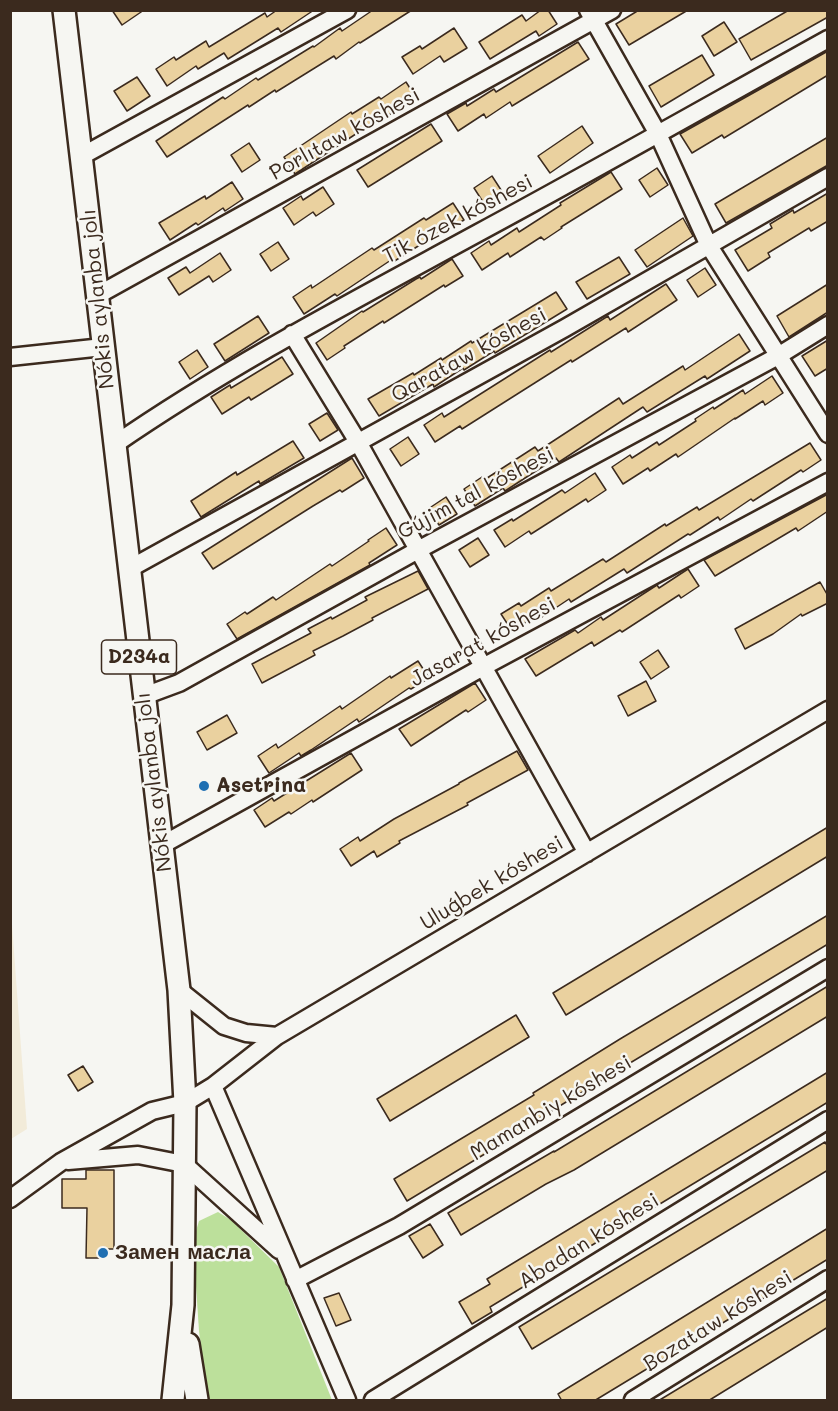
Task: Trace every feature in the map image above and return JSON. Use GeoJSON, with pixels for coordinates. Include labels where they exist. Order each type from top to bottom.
{"type":"FeatureCollection","features":[{"type":"Feature","properties":{"kind":"main road","name":"Nókis aylanba jolı"},"geometry":{"type":"LineString","coordinates":[[66,12],[80,157],[179,990],[185,1103],[183,1305]]}},
{"type":"Feature","properties":{"kind":"main road"},"geometry":{"type":"LineString","coordinates":[[173,1401],[183,1305]]}},
{"type":"Feature","properties":{"kind":"main road"},"geometry":{"type":"LineString","coordinates":[[183,1305],[196,1401]]}},
{"type":"Feature","properties":{"kind":"street"},"geometry":{"type":"LineString","coordinates":[[80,157],[347,10]]}},
{"type":"Feature","properties":{"kind":"street","name":"Porlıtaw kóshesi"},"geometry":{"type":"LineString","coordinates":[[98,295],[591,16],[612,10]]}},
{"type":"Feature","properties":{"kind":"street"},"geometry":{"type":"LineString","coordinates":[[591,16],[658,134],[709,246],[828,434]]}},
{"type":"Feature","properties":{"kind":"street","name":"Tik ózek kóshesi"},"geometry":{"type":"LineString","coordinates":[[114,445],[175,403],[292,334],[828,39]]}},
{"type":"Feature","properties":{"kind":"street","name":"Qarataw kóshesi"},"geometry":{"type":"LineString","coordinates":[[129,569],[566,328],[828,177]]}},
{"type":"Feature","properties":{"kind":"street","name":"Gújim tal kóshesi"},"geometry":{"type":"LineString","coordinates":[[144,696],[179,683],[418,550],[778,356],[828,325]]}},
{"type":"Feature","properties":{"kind":"street"},"geometry":{"type":"LineString","coordinates":[[292,334],[358,442],[587,853]]}},
{"type":"Feature","properties":{"kind":"street"},"geometry":{"type":"LineString","coordinates":[[10,357],[103,346]]}},
{"type":"Feature","properties":{"kind":"street","name":"Jasarat kóshesi"},"geometry":{"type":"LineString","coordinates":[[162,845],[483,667],[828,482]]}},
{"type":"Feature","properties":{"kind":"street","name":"Uluǵbek kóshesi"},"geometry":{"type":"LineString","coordinates":[[10,1199],[61,1162],[152,1111],[185,1103],[213,1086],[277,1036],[828,710]]}},
{"type":"Feature","properties":{"kind":"street","name":"Mamanbiy kóshesi"},"geometry":{"type":"LineString","coordinates":[[295,1280],[399,1226],[828,968]]}},
{"type":"Feature","properties":{"kind":"street"},"geometry":{"type":"LineString","coordinates":[[179,990],[224,1026],[246,1033],[277,1036]]}},
{"type":"Feature","properties":{"kind":"street"},"geometry":{"type":"LineString","coordinates":[[213,1086],[347,1401]]}},
{"type":"Feature","properties":{"kind":"street","name":"Abadan kóshesi"},"geometry":{"type":"LineString","coordinates":[[373,1401],[828,1120]]}},
{"type":"Feature","properties":{"kind":"street"},"geometry":{"type":"LineString","coordinates":[[61,1162],[138,1155],[184,1164],[285,1255]]}},
{"type":"Feature","properties":{"kind":"street","name":"Bozataw kóshesi"},"geometry":{"type":"LineString","coordinates":[[633,1401],[828,1279]]}},
{"type":"Feature","properties":{"kind":"shaded area"},"geometry":{"type":"Polygon","coordinates":[[[10,897],[27,1129],[11,1139],[10,1139],[10,897]]]}},
{"type":"Feature","properties":{"kind":"green space"},"geometry":{"type":"Polygon","coordinates":[[[218,1212],[231,1220],[279,1267],[332,1400],[208,1400],[199,1331],[193,1241],[199,1221],[218,1212]]]}},
{"type":"Feature","properties":{"kind":"building"},"geometry":{"type":"Polygon","coordinates":[[[112,10],[144,10],[122,25],[112,10]]]}},
{"type":"Feature","properties":{"kind":"building"},"geometry":{"type":"Polygon","coordinates":[[[277,10],[314,10],[281,32],[278,28],[228,59],[224,53],[198,69],[196,66],[167,86],[156,69],[174,57],[176,60],[206,41],[209,47],[265,13],[267,17],[277,10]]]}},
{"type":"Feature","properties":{"kind":"building"},"geometry":{"type":"Polygon","coordinates":[[[373,10],[412,10],[359,42],[336,59],[334,56],[276,92],[275,90],[249,107],[248,105],[167,157],[156,141],[223,97],[225,99],[256,78],[258,80],[314,47],[340,28],[342,31],[373,10]]]}},
{"type":"Feature","properties":{"kind":"building"},"geometry":{"type":"Polygon","coordinates":[[[541,10],[548,10],[557,24],[539,36],[536,31],[490,59],[479,42],[522,15],[526,21],[541,10]]]}},
{"type":"Feature","properties":{"kind":"building"},"geometry":{"type":"Polygon","coordinates":[[[639,10],[688,10],[629,45],[616,24],[639,10]]]}},
{"type":"Feature","properties":{"kind":"building"},"geometry":{"type":"Polygon","coordinates":[[[789,10],[828,10],[828,17],[751,60],[739,39],[789,10]]]}},
{"type":"Feature","properties":{"kind":"building"},"geometry":{"type":"Polygon","coordinates":[[[724,22],[737,42],[714,56],[702,36],[724,22]]]}},
{"type":"Feature","properties":{"kind":"building"},"geometry":{"type":"Polygon","coordinates":[[[454,28],[467,48],[444,62],[440,56],[413,74],[402,57],[420,46],[422,49],[454,28]]]}},
{"type":"Feature","properties":{"kind":"building"},"geometry":{"type":"Polygon","coordinates":[[[578,42],[589,59],[512,106],[510,102],[486,118],[484,114],[458,131],[447,114],[466,103],[467,106],[494,89],[496,92],[578,42]]]}},
{"type":"Feature","properties":{"kind":"building"},"geometry":{"type":"Polygon","coordinates":[[[828,51],[828,75],[724,138],[722,135],[692,153],[680,134],[828,51]]]}},
{"type":"Feature","properties":{"kind":"building"},"geometry":{"type":"Polygon","coordinates":[[[702,55],[714,75],[661,107],[649,86],[702,55]]]}},
{"type":"Feature","properties":{"kind":"building"},"geometry":{"type":"Polygon","coordinates":[[[137,77],[150,96],[127,111],[114,91],[137,77]]]}},
{"type":"Feature","properties":{"kind":"building"},"geometry":{"type":"Polygon","coordinates":[[[406,82],[417,99],[372,126],[371,124],[295,174],[284,157],[351,112],[352,114],[379,97],[381,99],[406,82]]]}},
{"type":"Feature","properties":{"kind":"building"},"geometry":{"type":"Polygon","coordinates":[[[431,124],[442,141],[368,187],[357,170],[431,124]]]}},
{"type":"Feature","properties":{"kind":"building"},"geometry":{"type":"Polygon","coordinates":[[[582,126],[593,143],[550,173],[538,156],[582,126]]]}},
{"type":"Feature","properties":{"kind":"building"},"geometry":{"type":"Polygon","coordinates":[[[828,137],[828,165],[726,223],[715,204],[828,137]]]}},
{"type":"Feature","properties":{"kind":"building"},"geometry":{"type":"Polygon","coordinates":[[[249,143],[260,160],[242,172],[231,155],[249,143]]]}},
{"type":"Feature","properties":{"kind":"building"},"geometry":{"type":"Polygon","coordinates":[[[657,168],[668,185],[650,197],[639,180],[657,168]]]}},
{"type":"Feature","properties":{"kind":"building"},"geometry":{"type":"Polygon","coordinates":[[[611,172],[622,189],[544,240],[541,237],[510,257],[508,253],[482,270],[471,253],[489,241],[491,245],[517,228],[519,232],[561,205],[560,203],[611,172]]]}},
{"type":"Feature","properties":{"kind":"building"},"geometry":{"type":"Polygon","coordinates":[[[492,176],[503,193],[485,205],[474,188],[492,176]]]}},
{"type":"Feature","properties":{"kind":"building"},"geometry":{"type":"Polygon","coordinates":[[[232,182],[243,199],[225,211],[223,208],[198,225],[196,223],[170,240],[159,223],[205,196],[206,199],[232,182]]]}},
{"type":"Feature","properties":{"kind":"building"},"geometry":{"type":"Polygon","coordinates":[[[323,187],[334,204],[316,216],[313,212],[294,225],[283,208],[301,196],[303,200],[323,187]]]}},
{"type":"Feature","properties":{"kind":"building"},"geometry":{"type":"Polygon","coordinates":[[[828,193],[828,221],[811,231],[809,228],[768,253],[770,257],[748,271],[735,250],[772,228],[770,224],[828,193]]]}},
{"type":"Feature","properties":{"kind":"building"},"geometry":{"type":"Polygon","coordinates":[[[453,203],[464,220],[446,231],[445,229],[393,262],[391,260],[337,296],[335,294],[304,314],[293,297],[311,285],[312,288],[372,248],[374,250],[424,218],[426,220],[453,203]]]}},
{"type":"Feature","properties":{"kind":"building"},"geometry":{"type":"Polygon","coordinates":[[[683,218],[693,236],[647,267],[635,250],[683,218]]]}},
{"type":"Feature","properties":{"kind":"building"},"geometry":{"type":"Polygon","coordinates":[[[278,242],[289,259],[271,271],[260,254],[278,242]]]}},
{"type":"Feature","properties":{"kind":"building"},"geometry":{"type":"Polygon","coordinates":[[[220,253],[231,270],[213,282],[209,276],[179,295],[168,278],[186,267],[190,273],[220,253]]]}},
{"type":"Feature","properties":{"kind":"building"},"geometry":{"type":"Polygon","coordinates":[[[619,257],[630,274],[587,299],[576,282],[619,257]]]}},
{"type":"Feature","properties":{"kind":"building"},"geometry":{"type":"Polygon","coordinates":[[[452,259],[463,276],[445,287],[444,285],[384,323],[383,321],[327,360],[316,343],[362,311],[416,279],[420,277],[421,279],[452,259]]]}},
{"type":"Feature","properties":{"kind":"building"},"geometry":{"type":"Polygon","coordinates":[[[705,268],[716,285],[698,297],[687,280],[705,268]]]}},
{"type":"Feature","properties":{"kind":"building"},"geometry":{"type":"Polygon","coordinates":[[[666,284],[677,300],[628,332],[626,328],[572,362],[571,360],[462,429],[460,426],[435,442],[424,425],[442,413],[444,417],[550,350],[551,352],[608,316],[610,320],[666,284]]]}},
{"type":"Feature","properties":{"kind":"building"},"geometry":{"type":"Polygon","coordinates":[[[828,284],[828,312],[789,337],[777,316],[828,284]]]}},
{"type":"Feature","properties":{"kind":"building"},"geometry":{"type":"Polygon","coordinates":[[[556,292],[567,309],[495,353],[494,351],[464,370],[463,368],[434,387],[433,384],[379,416],[368,399],[441,358],[442,360],[471,341],[472,343],[556,292]]]}},
{"type":"Feature","properties":{"kind":"building"},"geometry":{"type":"Polygon","coordinates":[[[258,316],[269,333],[225,361],[214,344],[258,316]]]}},
{"type":"Feature","properties":{"kind":"building"},"geometry":{"type":"Polygon","coordinates":[[[739,334],[750,351],[707,379],[705,376],[647,412],[643,407],[559,462],[556,458],[505,491],[503,488],[475,506],[464,489],[482,477],[484,480],[535,447],[538,451],[619,398],[623,404],[683,366],[685,370],[739,334]]]}},
{"type":"Feature","properties":{"kind":"building"},"geometry":{"type":"Polygon","coordinates":[[[828,340],[828,368],[815,376],[802,356],[828,340]]]}},
{"type":"Feature","properties":{"kind":"building"},"geometry":{"type":"Polygon","coordinates":[[[197,350],[208,367],[190,379],[179,362],[197,350]]]}},
{"type":"Feature","properties":{"kind":"building"},"geometry":{"type":"Polygon","coordinates":[[[282,357],[293,374],[251,400],[249,397],[222,414],[211,397],[230,385],[231,388],[282,357]]]}},
{"type":"Feature","properties":{"kind":"building"},"geometry":{"type":"Polygon","coordinates":[[[772,376],[783,393],[765,405],[763,401],[735,418],[678,457],[676,454],[650,471],[648,468],[623,484],[612,467],[630,455],[632,458],[657,442],[659,445],[713,407],[714,409],[743,390],[745,394],[772,376]]]}},
{"type":"Feature","properties":{"kind":"building"},"geometry":{"type":"Polygon","coordinates":[[[327,413],[338,430],[320,441],[309,424],[327,413]]]}},
{"type":"Feature","properties":{"kind":"building"},"geometry":{"type":"Polygon","coordinates":[[[408,437],[419,454],[401,466],[390,449],[408,437]]]}},
{"type":"Feature","properties":{"kind":"building"},"geometry":{"type":"Polygon","coordinates":[[[293,441],[304,458],[260,484],[259,481],[201,517],[191,501],[236,472],[237,475],[293,441]]]}},
{"type":"Feature","properties":{"kind":"building"},"geometry":{"type":"Polygon","coordinates":[[[810,443],[821,460],[753,501],[751,499],[720,520],[718,517],[690,535],[688,534],[627,573],[624,569],[571,602],[569,599],[542,617],[540,613],[512,631],[501,614],[519,603],[521,606],[549,588],[551,591],[603,559],[606,562],[665,524],[666,526],[697,507],[699,510],[810,443]]]}},
{"type":"Feature","properties":{"kind":"building"},"geometry":{"type":"Polygon","coordinates":[[[352,458],[364,478],[313,506],[213,569],[202,553],[352,458]]]}},
{"type":"Feature","properties":{"kind":"building"},"geometry":{"type":"Polygon","coordinates":[[[595,473],[606,490],[588,502],[586,499],[531,534],[529,531],[505,547],[494,530],[512,519],[513,521],[562,490],[565,493],[595,473]]]}},
{"type":"Feature","properties":{"kind":"building"},"geometry":{"type":"Polygon","coordinates":[[[828,494],[828,511],[798,531],[796,528],[715,576],[704,560],[828,494]]]}},
{"type":"Feature","properties":{"kind":"building"},"geometry":{"type":"Polygon","coordinates":[[[446,497],[457,514],[439,525],[428,509],[446,497]]]}},
{"type":"Feature","properties":{"kind":"building"},"geometry":{"type":"Polygon","coordinates":[[[386,528],[397,545],[369,563],[370,565],[237,639],[227,624],[273,597],[276,600],[330,564],[332,566],[386,528]]]}},
{"type":"Feature","properties":{"kind":"building"},"geometry":{"type":"Polygon","coordinates":[[[478,538],[489,555],[470,567],[459,550],[478,538]]]}},
{"type":"Feature","properties":{"kind":"building"},"geometry":{"type":"Polygon","coordinates":[[[688,569],[699,586],[681,598],[679,595],[622,632],[620,630],[594,646],[592,642],[536,676],[525,659],[575,630],[578,633],[601,617],[603,620],[657,585],[659,588],[688,569]]]}},
{"type":"Feature","properties":{"kind":"building"},"geometry":{"type":"Polygon","coordinates":[[[418,571],[428,589],[313,651],[315,655],[262,683],[252,664],[311,633],[308,629],[367,600],[365,597],[418,571]]]}},
{"type":"Feature","properties":{"kind":"building"},"geometry":{"type":"Polygon","coordinates":[[[820,582],[828,596],[828,603],[802,616],[801,614],[773,634],[745,649],[735,629],[820,582]]]}},
{"type":"Feature","properties":{"kind":"building"},"geometry":{"type":"Polygon","coordinates":[[[658,650],[669,667],[651,679],[640,662],[658,650]]]}},
{"type":"Feature","properties":{"kind":"building"},"geometry":{"type":"Polygon","coordinates":[[[418,661],[429,678],[409,688],[359,722],[357,719],[311,750],[301,756],[299,753],[269,773],[258,756],[276,744],[278,748],[340,706],[342,709],[390,676],[391,678],[418,661]]]}},
{"type":"Feature","properties":{"kind":"building"},"geometry":{"type":"Polygon","coordinates":[[[646,681],[656,701],[628,716],[618,696],[646,681]]]}},
{"type":"Feature","properties":{"kind":"building"},"geometry":{"type":"Polygon","coordinates":[[[475,683],[486,700],[468,712],[466,710],[411,746],[399,729],[475,683]]]}},
{"type":"Feature","properties":{"kind":"building"},"geometry":{"type":"Polygon","coordinates":[[[227,715],[237,733],[207,750],[197,732],[227,715]]]}},
{"type":"Feature","properties":{"kind":"building"},"geometry":{"type":"Polygon","coordinates":[[[517,751],[528,770],[399,841],[400,843],[377,857],[374,851],[351,866],[340,849],[358,837],[360,841],[394,819],[517,751]]]}},
{"type":"Feature","properties":{"kind":"building"},"geometry":{"type":"Polygon","coordinates":[[[351,753],[362,770],[313,802],[312,800],[265,827],[254,810],[272,798],[274,801],[351,753]]]}},
{"type":"Feature","properties":{"kind":"building"},"geometry":{"type":"Polygon","coordinates":[[[828,827],[828,856],[566,1015],[553,993],[828,827]]]}},
{"type":"Feature","properties":{"kind":"building"},"geometry":{"type":"Polygon","coordinates":[[[828,915],[828,944],[407,1201],[394,1179],[534,1095],[533,1093],[620,1039],[828,915]]]}},
{"type":"Feature","properties":{"kind":"building"},"geometry":{"type":"Polygon","coordinates":[[[828,986],[828,1016],[574,1170],[546,1184],[461,1235],[448,1213],[554,1152],[828,986]]]}},
{"type":"Feature","properties":{"kind":"building"},"geometry":{"type":"Polygon","coordinates":[[[516,1015],[529,1037],[390,1121],[377,1099],[516,1015]]]}},
{"type":"Feature","properties":{"kind":"building"},"geometry":{"type":"Polygon","coordinates":[[[83,1066],[93,1082],[78,1091],[68,1075],[83,1066]]]}},
{"type":"Feature","properties":{"kind":"building"},"geometry":{"type":"Polygon","coordinates":[[[828,1072],[828,1102],[490,1307],[492,1312],[472,1324],[459,1302],[490,1284],[487,1279],[828,1072]]]}},
{"type":"Feature","properties":{"kind":"building"},"geometry":{"type":"Polygon","coordinates":[[[825,1142],[828,1147],[828,1170],[532,1349],[519,1327],[825,1142]]]}},
{"type":"Feature","properties":{"kind":"building"},"geometry":{"type":"Polygon","coordinates":[[[86,1170],[114,1170],[114,1249],[99,1249],[99,1258],[86,1258],[87,1208],[62,1208],[62,1179],[86,1179],[86,1170]]]}},
{"type":"Feature","properties":{"kind":"building"},"geometry":{"type":"Polygon","coordinates":[[[430,1224],[443,1245],[423,1258],[409,1236],[430,1224]]]}},
{"type":"Feature","properties":{"kind":"building"},"geometry":{"type":"Polygon","coordinates":[[[828,1228],[828,1259],[594,1401],[562,1401],[558,1394],[828,1228]]]}},
{"type":"Feature","properties":{"kind":"building"},"geometry":{"type":"Polygon","coordinates":[[[339,1293],[351,1320],[336,1326],[324,1298],[339,1293]]]}},
{"type":"Feature","properties":{"kind":"building"},"geometry":{"type":"Polygon","coordinates":[[[828,1298],[828,1327],[708,1401],[658,1401],[828,1298]]]}},
{"type":"Feature","properties":{"kind":"place","name":"Asetrina"},"geometry":{"type":"Point","coordinates":[204,786]}},
{"type":"Feature","properties":{"kind":"place","name":"Замен масла"},"geometry":{"type":"Point","coordinates":[103,1253]}}]}
